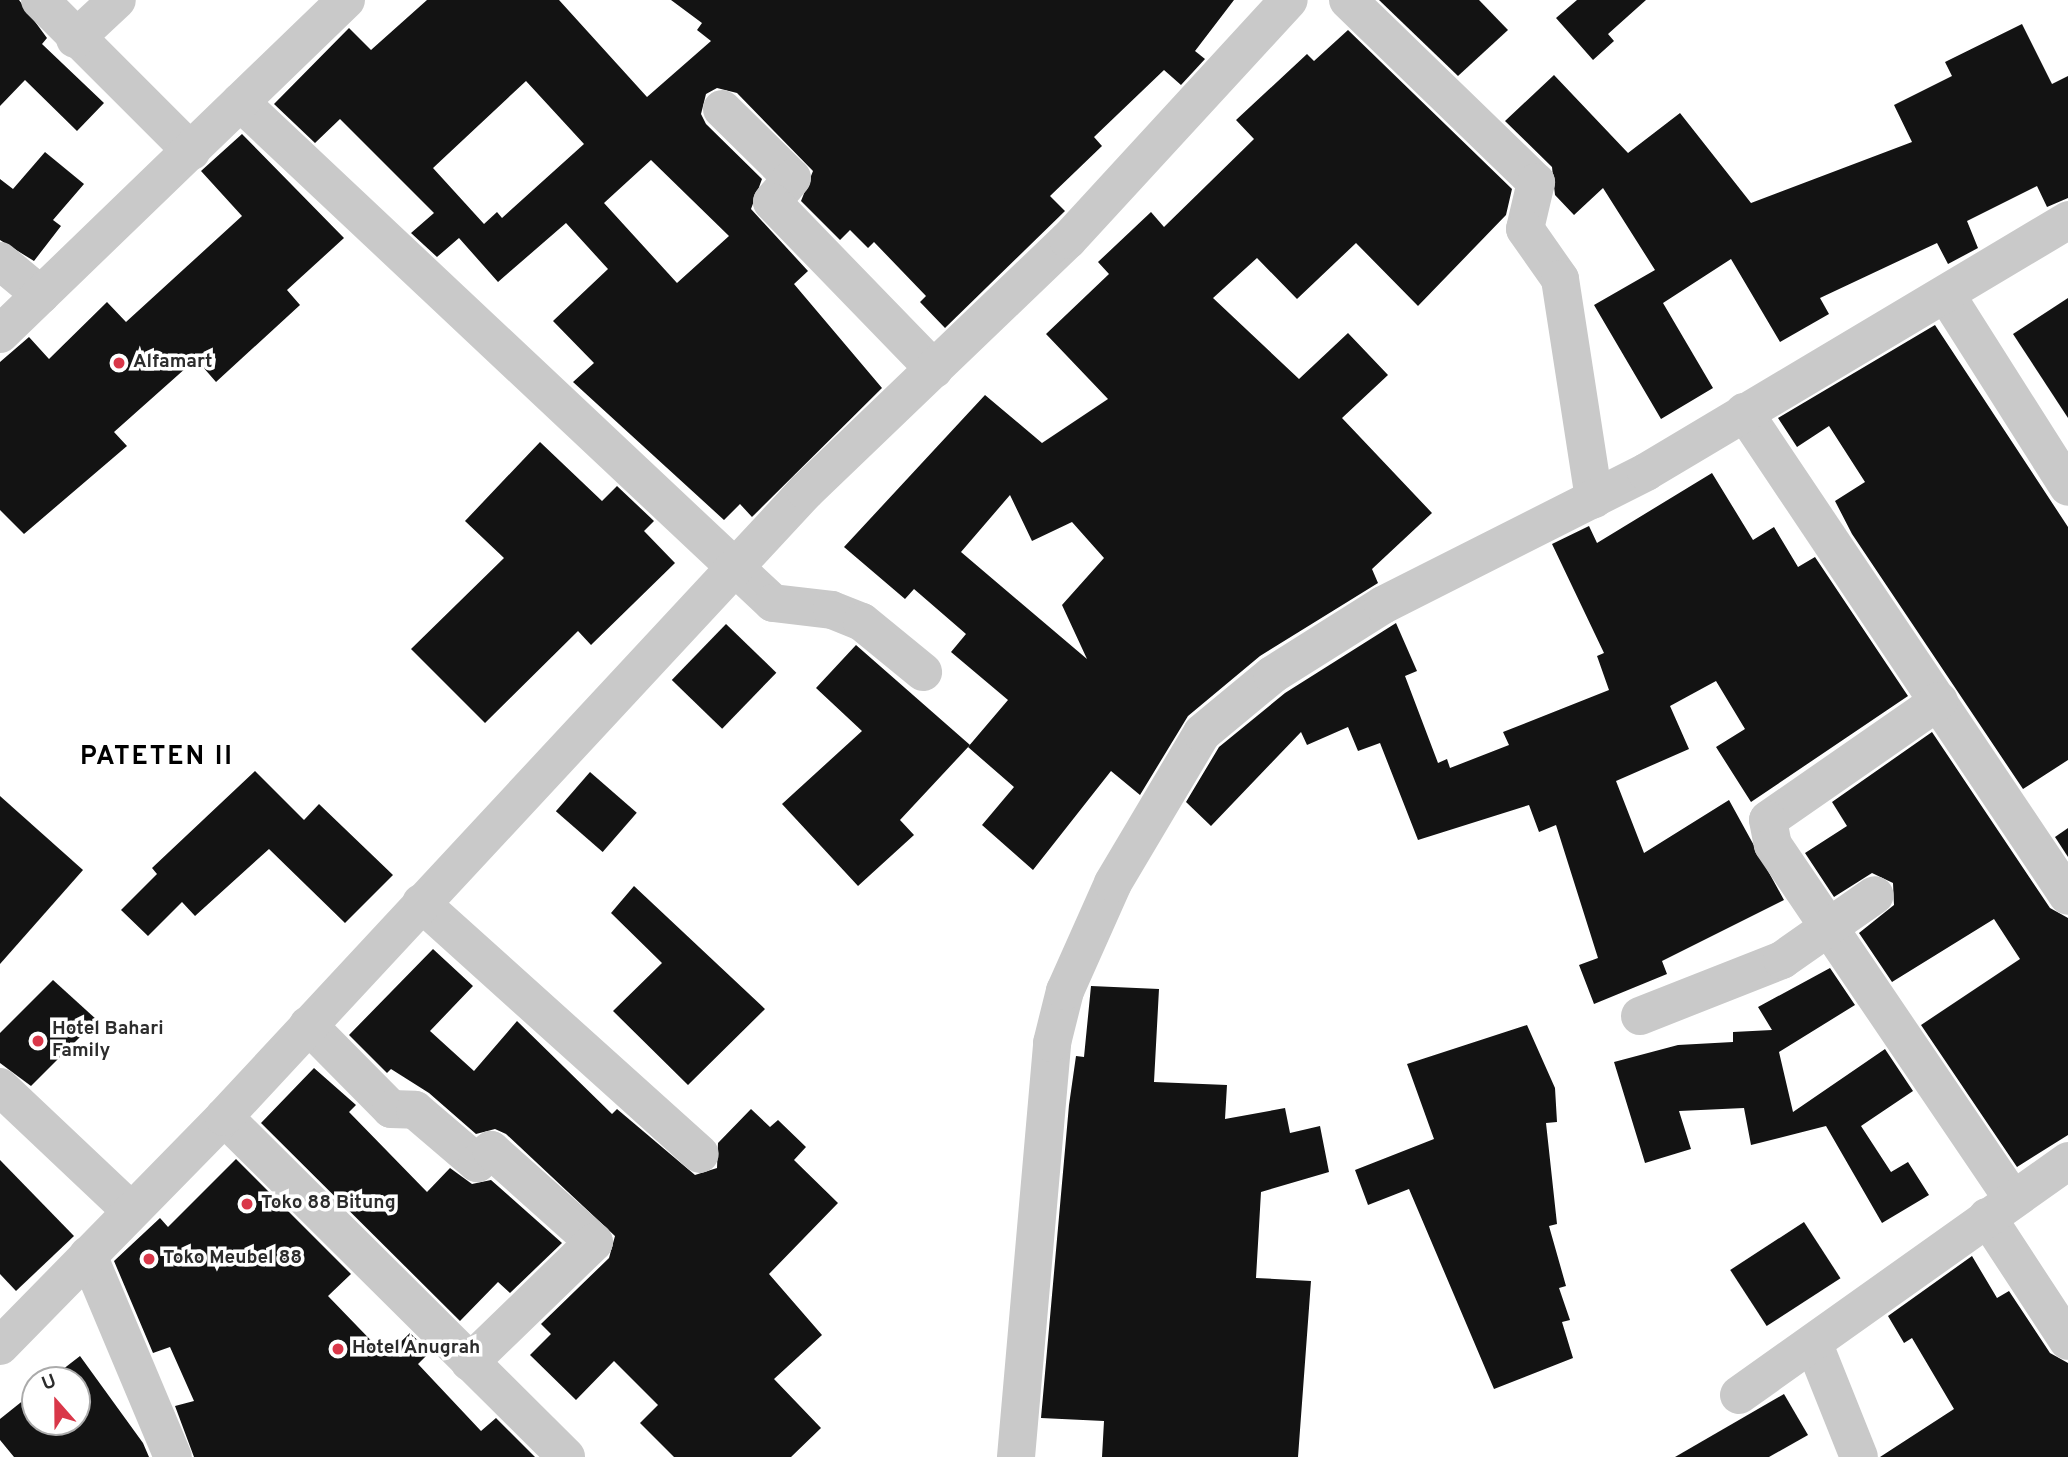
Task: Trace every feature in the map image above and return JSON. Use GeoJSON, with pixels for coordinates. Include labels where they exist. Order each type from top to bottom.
{"type":"FeatureCollection","features":[{"type":"Feature","properties":{"kind":"street"},"geometry":{"type":"LineString","coordinates":[[40,0],[75,39],[191,150]]}},
{"type":"Feature","properties":{"kind":"street"},"geometry":{"type":"LineString","coordinates":[[75,39],[117,0]]}},
{"type":"Feature","properties":{"kind":"street"},"geometry":{"type":"LineString","coordinates":[[0,334],[346,0]]}},
{"type":"Feature","properties":{"kind":"street"},"geometry":{"type":"LineString","coordinates":[[0,1346],[224,1117],[735,566],[1068,240],[1289,0]]}},
{"type":"Feature","properties":{"kind":"street"},"geometry":{"type":"LineString","coordinates":[[1348,0],[1536,182],[1525,229],[1560,279],[1594,499]]}},
{"type":"Feature","properties":{"kind":"street"},"geometry":{"type":"LineString","coordinates":[[240,102],[773,604],[832,610],[862,622],[923,672]]}},
{"type":"Feature","properties":{"kind":"street"},"geometry":{"type":"LineString","coordinates":[[722,109],[792,178],[772,202],[934,369]]}},
{"type":"Feature","properties":{"kind":"street"},"geometry":{"type":"LineString","coordinates":[[1016,1457],[1052,1043],[1078,952],[1174,774],[1202,733],[1272,675],[1383,605],[1594,499],[1947,296],[2068,220]]}},
{"type":"Feature","properties":{"kind":"street"},"geometry":{"type":"LineString","coordinates":[[0,261],[41,295]]}},
{"type":"Feature","properties":{"kind":"street"},"geometry":{"type":"LineString","coordinates":[[1947,296],[2066,481]]}},
{"type":"Feature","properties":{"kind":"street"},"geometry":{"type":"LineString","coordinates":[[1744,412],[2068,896]]}},
{"type":"Feature","properties":{"kind":"street"},"geometry":{"type":"LineString","coordinates":[[1939,701],[1768,820],[1773,845],[1832,929],[2000,1208],[2068,1341]]}},
{"type":"Feature","properties":{"kind":"street"},"geometry":{"type":"LineString","coordinates":[[1640,1016],[1740,981],[1832,929],[1875,895]]}},
{"type":"Feature","properties":{"kind":"street"},"geometry":{"type":"LineString","coordinates":[[421,903],[700,1154]]}},
{"type":"Feature","properties":{"kind":"street"},"geometry":{"type":"LineString","coordinates":[[308,1025],[391,1109],[415,1110],[477,1163],[491,1150],[594,1242],[470,1362]]}},
{"type":"Feature","properties":{"kind":"street"},"geometry":{"type":"LineString","coordinates":[[0,1087],[131,1211]]}},
{"type":"Feature","properties":{"kind":"street"},"geometry":{"type":"LineString","coordinates":[[224,1117],[566,1457]]}},
{"type":"Feature","properties":{"kind":"street"},"geometry":{"type":"LineString","coordinates":[[1739,1395],[1815,1347],[2000,1208],[2068,1161]]}},
{"type":"Feature","properties":{"kind":"street"},"geometry":{"type":"LineString","coordinates":[[88,1255],[173,1457]]}},
{"type":"Feature","properties":{"kind":"street"},"geometry":{"type":"LineString","coordinates":[[1815,1347],[1858,1457]]}},
{"type":"Feature","properties":{"kind":"building"},"geometry":{"type":"Polygon","coordinates":[[[0,0],[19,0],[47,38],[42,44],[104,103],[77,131],[25,80],[0,106],[0,0]]]}},
{"type":"Feature","properties":{"kind":"building"},"geometry":{"type":"Polygon","coordinates":[[[427,0],[559,0],[647,97],[711,41],[697,30],[702,23],[671,0],[1234,0],[1195,51],[1205,59],[1181,85],[1164,70],[1094,137],[1102,146],[1050,196],[1065,211],[945,328],[920,302],[926,296],[874,242],[868,248],[850,230],[840,240],[801,201],[813,171],[737,93],[717,88],[706,94],[701,114],[706,124],[762,179],[751,209],[808,271],[794,284],[882,388],[752,517],[740,504],[724,520],[573,382],[594,363],[553,321],[608,269],[566,223],[498,282],[459,238],[437,257],[411,233],[434,213],[340,119],[315,143],[274,104],[349,28],[371,50],[427,0]],[[526,81],[433,168],[484,224],[497,212],[502,218],[584,144],[526,81]],[[651,160],[604,203],[677,283],[729,236],[651,160]]]}},
{"type":"Feature","properties":{"kind":"building"},"geometry":{"type":"Polygon","coordinates":[[[1379,0],[1479,0],[1508,30],[1458,76],[1379,0]]]}},
{"type":"Feature","properties":{"kind":"building"},"geometry":{"type":"Polygon","coordinates":[[[1577,0],[1646,0],[1608,34],[1614,41],[1593,60],[1556,18],[1577,0]]]}},
{"type":"Feature","properties":{"kind":"building"},"geometry":{"type":"Polygon","coordinates":[[[2022,24],[2052,84],[2068,76],[2068,198],[2047,207],[2037,186],[1967,221],[1978,248],[1948,264],[1937,243],[1820,298],[1829,314],[1780,342],[1731,259],[1663,303],[1713,388],[1661,419],[1594,305],[1655,270],[1603,188],[1574,215],[1555,195],[1552,167],[1505,121],[1554,75],[1628,153],[1680,113],[1751,203],[1912,142],[1894,105],[1952,76],[1945,62],[2022,24]]]}},
{"type":"Feature","properties":{"kind":"building"},"geometry":{"type":"Polygon","coordinates":[[[1348,30],[1512,189],[1506,215],[1418,306],[1356,243],[1297,299],[1257,258],[1213,298],[1299,379],[1348,333],[1388,375],[1342,418],[1432,513],[1372,569],[1378,583],[1260,656],[1188,716],[1140,795],[1111,771],[1033,870],[982,825],[1014,787],[968,747],[1008,700],[951,652],[966,634],[914,589],[905,599],[844,547],[985,395],[1042,443],[1108,399],[1046,334],[1109,274],[1098,262],[1151,212],[1164,227],[1254,139],[1236,120],[1307,54],[1314,61],[1348,30]],[[1010,495],[961,552],[1087,659],[1062,605],[1104,558],[1072,522],[1032,541],[1010,495]]]}},
{"type":"Feature","properties":{"kind":"building"},"geometry":{"type":"Polygon","coordinates":[[[242,134],[344,238],[287,290],[300,305],[216,382],[196,359],[114,432],[127,446],[24,534],[0,510],[0,362],[29,337],[49,359],[107,302],[126,322],[242,216],[201,171],[242,134]]]}},
{"type":"Feature","properties":{"kind":"building"},"geometry":{"type":"Polygon","coordinates":[[[45,152],[84,184],[53,220],[61,226],[34,261],[0,240],[0,179],[13,189],[45,152]]]}},
{"type":"Feature","properties":{"kind":"building"},"geometry":{"type":"Polygon","coordinates":[[[2068,298],[2068,418],[2013,334],[2068,298]]]}},
{"type":"Feature","properties":{"kind":"building"},"geometry":{"type":"Polygon","coordinates":[[[1935,325],[2068,527],[2068,760],[2023,789],[1852,534],[1835,501],[1865,482],[1829,426],[1797,447],[1778,418],[1935,325]]]}},
{"type":"Feature","properties":{"kind":"building"},"geometry":{"type":"Polygon","coordinates":[[[540,442],[602,501],[617,486],[654,521],[644,531],[675,563],[591,645],[578,631],[485,723],[411,649],[504,558],[465,521],[540,442]]]}},
{"type":"Feature","properties":{"kind":"building"},"geometry":{"type":"Polygon","coordinates":[[[1712,473],[1753,540],[1774,527],[1798,567],[1815,557],[1908,696],[1751,802],[1716,747],[1745,729],[1716,681],[1670,706],[1689,749],[1616,781],[1644,853],[1729,800],[1784,900],[1662,961],[1667,974],[1594,1004],[1579,965],[1598,958],[1556,825],[1539,832],[1529,805],[1418,840],[1380,743],[1358,751],[1348,727],[1307,745],[1301,732],[1211,826],[1186,802],[1219,747],[1285,693],[1396,623],[1417,671],[1405,676],[1438,763],[1447,759],[1450,768],[1509,745],[1503,732],[1609,690],[1597,656],[1604,653],[1552,544],[1589,526],[1597,543],[1712,473]]]}},
{"type":"Feature","properties":{"kind":"building"},"geometry":{"type":"Polygon","coordinates":[[[726,624],[776,673],[722,729],[672,680],[726,624]]]}},
{"type":"Feature","properties":{"kind":"building"},"geometry":{"type":"Polygon","coordinates":[[[856,645],[970,745],[900,820],[914,835],[858,886],[782,804],[862,731],[816,688],[856,645]]]}},
{"type":"Feature","properties":{"kind":"building"},"geometry":{"type":"Polygon","coordinates":[[[1932,732],[2050,908],[2068,918],[2068,1135],[2017,1167],[1921,1025],[2020,959],[1994,919],[1892,982],[1859,933],[1894,905],[1893,883],[1872,873],[1834,897],[1805,853],[1847,826],[1832,802],[1932,732]]]}},
{"type":"Feature","properties":{"kind":"building"},"geometry":{"type":"Polygon","coordinates":[[[255,771],[304,820],[319,804],[393,875],[345,923],[269,849],[195,916],[182,902],[148,936],[121,910],[157,874],[152,868],[255,771]]]}},
{"type":"Feature","properties":{"kind":"building"},"geometry":{"type":"Polygon","coordinates":[[[590,772],[637,813],[603,852],[556,811],[590,772]]]}},
{"type":"Feature","properties":{"kind":"building"},"geometry":{"type":"Polygon","coordinates":[[[0,796],[83,870],[0,964],[0,796]]]}},
{"type":"Feature","properties":{"kind":"building"},"geometry":{"type":"Polygon","coordinates":[[[2068,828],[2068,857],[2055,837],[2068,828]]]}},
{"type":"Feature","properties":{"kind":"building"},"geometry":{"type":"Polygon","coordinates":[[[634,886],[765,1009],[688,1085],[613,1011],[662,963],[611,913],[634,886]]]}},
{"type":"Feature","properties":{"kind":"building"},"geometry":{"type":"Polygon","coordinates":[[[433,949],[473,986],[430,1031],[474,1071],[517,1021],[612,1114],[617,1109],[695,1175],[717,1168],[718,1143],[751,1109],[770,1127],[778,1120],[806,1147],[794,1160],[838,1203],[769,1274],[822,1335],[774,1379],[821,1428],[791,1457],[674,1457],[640,1423],[658,1405],[614,1361],[576,1400],[530,1355],[551,1334],[541,1324],[609,1258],[615,1236],[506,1134],[495,1129],[476,1134],[429,1093],[391,1069],[387,1073],[349,1035],[433,949]]]}},
{"type":"Feature","properties":{"kind":"building"},"geometry":{"type":"Polygon","coordinates":[[[1830,968],[1855,1005],[1779,1052],[1793,1112],[1885,1049],[1913,1091],[1861,1126],[1891,1172],[1908,1162],[1929,1195],[1882,1223],[1826,1126],[1751,1145],[1744,1108],[1679,1111],[1691,1149],[1645,1163],[1614,1062],[1678,1045],[1733,1042],[1733,1032],[1772,1030],[1758,1007],[1830,968]]]}},
{"type":"Feature","properties":{"kind":"building","name":"Hotel Bahari Family"},"geometry":{"type":"Polygon","coordinates":[[[53,980],[97,1020],[31,1086],[0,1063],[0,1033],[53,980]]]}},
{"type":"Feature","properties":{"kind":"building"},"geometry":{"type":"Polygon","coordinates":[[[1091,986],[1159,989],[1154,1082],[1227,1085],[1225,1119],[1285,1108],[1290,1133],[1320,1126],[1329,1172],[1261,1192],[1256,1278],[1311,1281],[1298,1457],[1102,1457],[1104,1421],[1041,1418],[1069,1105],[1076,1056],[1084,1057],[1091,986]]]}},
{"type":"Feature","properties":{"kind":"building"},"geometry":{"type":"Polygon","coordinates":[[[1527,1025],[1555,1088],[1557,1122],[1546,1123],[1557,1224],[1549,1226],[1566,1286],[1559,1288],[1570,1320],[1562,1322],[1573,1358],[1494,1389],[1409,1189],[1368,1205],[1355,1170],[1434,1139],[1407,1064],[1527,1025]]]}},
{"type":"Feature","properties":{"kind":"building"},"geometry":{"type":"Polygon","coordinates":[[[314,1068],[356,1105],[349,1112],[427,1192],[450,1168],[472,1184],[491,1180],[562,1243],[510,1293],[498,1282],[460,1321],[261,1123],[314,1068]]]}},
{"type":"Feature","properties":{"kind":"building"},"geometry":{"type":"Polygon","coordinates":[[[236,1159],[351,1274],[328,1296],[386,1356],[410,1333],[430,1352],[418,1364],[481,1431],[496,1418],[535,1457],[194,1457],[175,1406],[194,1401],[170,1347],[153,1353],[114,1261],[160,1218],[168,1227],[236,1159]]]}},
{"type":"Feature","properties":{"kind":"building"},"geometry":{"type":"Polygon","coordinates":[[[0,1160],[74,1236],[16,1291],[0,1274],[0,1160]]]}},
{"type":"Feature","properties":{"kind":"building"},"geometry":{"type":"Polygon","coordinates":[[[1804,1222],[1840,1278],[1767,1326],[1730,1270],[1804,1222]]]}},
{"type":"Feature","properties":{"kind":"building"},"geometry":{"type":"Polygon","coordinates":[[[1972,1256],[1997,1298],[2009,1291],[2050,1353],[2068,1363],[2068,1457],[1880,1457],[1954,1409],[1912,1338],[1904,1343],[1888,1316],[1972,1256]]]}},
{"type":"Feature","properties":{"kind":"building"},"geometry":{"type":"Polygon","coordinates":[[[80,1356],[87,1366],[67,1366],[80,1356]]]}},
{"type":"Feature","properties":{"kind":"building"},"geometry":{"type":"Polygon","coordinates":[[[91,1371],[143,1443],[149,1457],[14,1457],[0,1440],[0,1419],[21,1402],[21,1436],[91,1436],[91,1371]]]}},
{"type":"Feature","properties":{"kind":"building"},"geometry":{"type":"Polygon","coordinates":[[[1784,1394],[1808,1435],[1769,1457],[1675,1457],[1784,1394]]]}},
{"type":"Feature","properties":{"kind":"place","name":"Alfamart"},"geometry":{"type":"Point","coordinates":[119,363]}},
{"type":"Feature","properties":{"kind":"place","name":"Hotel Bahari Family"},"geometry":{"type":"Point","coordinates":[38,1041]}},
{"type":"Feature","properties":{"kind":"place","name":"Toko 88 Bitung"},"geometry":{"type":"Point","coordinates":[247,1204]}},
{"type":"Feature","properties":{"kind":"place","name":"Toko Meubel 88"},"geometry":{"type":"Point","coordinates":[149,1259]}},
{"type":"Feature","properties":{"kind":"place","name":"Hotel Anugrah"},"geometry":{"type":"Point","coordinates":[338,1349]}},
{"type":"Feature","properties":{"kind":"district","name":"PATETEN II"},"geometry":{"type":"Point","coordinates":[157,758]}}]}
